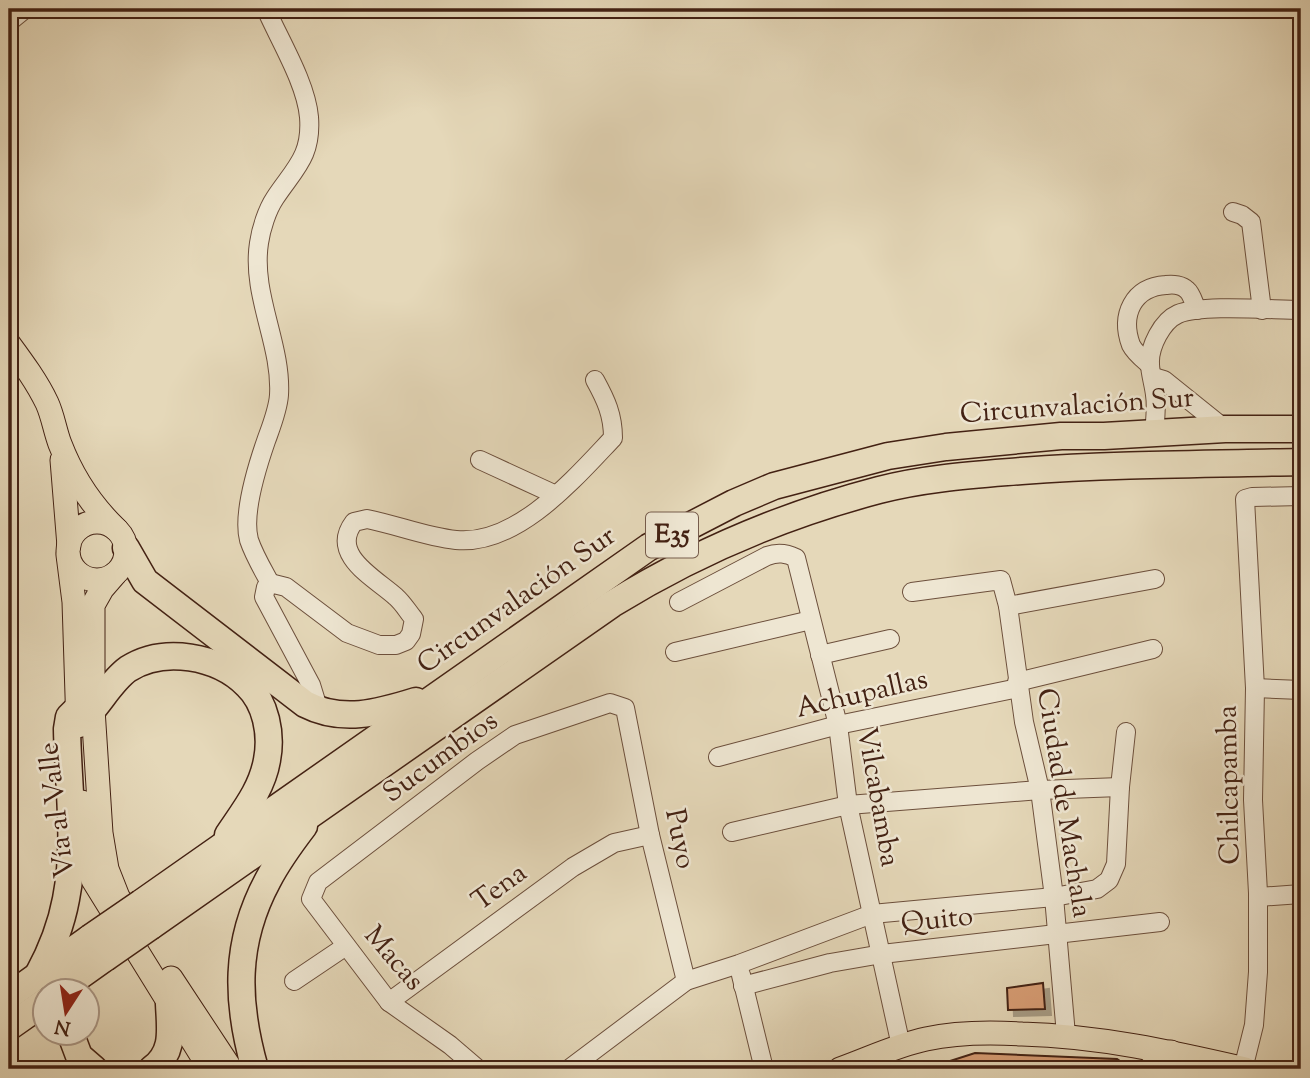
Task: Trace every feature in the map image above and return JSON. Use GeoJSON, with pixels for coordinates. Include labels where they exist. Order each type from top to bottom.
{"type":"FeatureCollection","features":[{"type":"Feature","properties":{"kind":"highway","name":"Circunvalación Sur"},"geometry":{"type":"LineString","coordinates":[[74,976],[219,849],[649,547],[734,503],[774,486],[888,456],[946,447],[1061,436],[1104,436],[1154,421],[1225,429],[1301,429]]}},
{"type":"Feature","properties":{"kind":"highway","name":"Circunvalación Sur"},"geometry":{"type":"LineString","coordinates":[[146,914],[312,813],[634,590],[732,539],[784,518],[880,490],[975,474],[1152,464],[1301,462]]}},
{"type":"Feature","properties":{"kind":"highway"},"geometry":{"type":"LineString","coordinates":[[121,538],[145,582],[293,696],[319,711],[336,715],[359,715],[441,693]]}},
{"type":"Feature","properties":{"kind":"highway"},"geometry":{"type":"LineString","coordinates":[[38,975],[51,951],[66,898],[70,829],[67,729],[69,717],[85,709],[130,668],[172,656],[197,659],[219,666],[248,685],[263,709],[267,723],[268,757],[256,793],[219,849]]}},
{"type":"Feature","properties":{"kind":"highway"},"geometry":{"type":"LineString","coordinates":[[255,1069],[241,1010],[240,985],[245,937],[268,879],[312,813]]}},
{"type":"Feature","properties":{"kind":"highway","name":"Circunvalación Sur"},"geometry":{"type":"LineString","coordinates":[[9,996],[38,975],[97,954]]}},
{"type":"Feature","properties":{"kind":"highway"},"geometry":{"type":"LineString","coordinates":[[89,976],[97,954]]}},
{"type":"Feature","properties":{"kind":"highway"},"geometry":{"type":"LineString","coordinates":[[152,1069],[162,1062],[171,1043],[169,1004]]}},
{"type":"Feature","properties":{"kind":"highway"},"geometry":{"type":"LineString","coordinates":[[9,1027],[32,1011]]}},
{"type":"Feature","properties":{"kind":"highway"},"geometry":{"type":"LineString","coordinates":[[75,1046],[79,1056],[94,1069]]}},
{"type":"Feature","properties":{"kind":"main road"},"geometry":{"type":"LineString","coordinates":[[9,344],[38,385],[61,446],[83,491],[121,538],[124,562],[115,574],[99,580],[82,576],[71,563],[69,550],[75,532],[88,523],[103,522],[121,538]]}},
{"type":"Feature","properties":{"kind":"main road","name":"Vía al Valle"},"geometry":{"type":"LineString","coordinates":[[61,446],[85,709],[107,870],[118,897],[231,1069]]}},
{"type":"Feature","properties":{"kind":"main road","name":"Vía al Valle"},"geometry":{"type":"LineString","coordinates":[[115,574],[93,605],[85,709],[83,817],[93,880],[107,907],[210,1069]]}},
{"type":"Feature","properties":{"kind":"main road"},"geometry":{"type":"LineString","coordinates":[[840,1069],[926,1039],[982,1032],[1066,1035],[1171,1052],[1200,1063],[1244,1069]]}},
{"type":"Feature","properties":{"kind":"main road"},"geometry":{"type":"LineString","coordinates":[[1150,1069],[1160,1058],[1171,1052]]}},
{"type":"Feature","properties":{"kind":"street"},"geometry":{"type":"LineString","coordinates":[[9,22],[25,9]]}},
{"type":"Feature","properties":{"kind":"street"},"geometry":{"type":"LineString","coordinates":[[266,9],[293,65],[309,115],[309,142],[302,161],[273,200],[258,245],[260,287],[278,364],[279,397],[256,474],[248,538],[270,583],[286,587],[347,633],[379,645],[396,645],[406,641],[411,634],[414,619],[399,599],[356,563],[346,545],[346,533],[354,522],[367,519],[459,540],[503,531],[540,509],[613,438],[607,402],[595,380]]}},
{"type":"Feature","properties":{"kind":"street"},"geometry":{"type":"LineString","coordinates":[[1233,212],[1251,222],[1262,310]]}},
{"type":"Feature","properties":{"kind":"street"},"geometry":{"type":"LineString","coordinates":[[1197,310],[1188,290],[1178,285],[1154,286],[1144,290],[1136,298],[1128,322],[1129,336],[1132,346],[1152,371],[1225,429]]}},
{"type":"Feature","properties":{"kind":"street"},"geometry":{"type":"LineString","coordinates":[[1189,402],[1154,421],[1152,352],[1161,329],[1168,320],[1177,314],[1197,310],[1301,310]]}},
{"type":"Feature","properties":{"kind":"street"},"geometry":{"type":"LineString","coordinates":[[480,460],[556,495]]}},
{"type":"Feature","properties":{"kind":"street","name":"Chilcapamba"},"geometry":{"type":"LineString","coordinates":[[1244,1069],[1255,1025],[1258,972],[1258,897],[1253,800],[1255,688],[1245,499],[1301,496]]}},
{"type":"Feature","properties":{"kind":"street","name":"Vilcabamba"},"geometry":{"type":"LineString","coordinates":[[678,602],[775,553],[796,558],[838,725],[848,805],[901,1046]]}},
{"type":"Feature","properties":{"kind":"street"},"geometry":{"type":"LineString","coordinates":[[1008,606],[1155,579]]}},
{"type":"Feature","properties":{"kind":"street","name":"Ciudad de Machala"},"geometry":{"type":"LineString","coordinates":[[912,592],[1001,580],[1008,606],[1018,685],[1040,790],[1058,934],[1066,1035]]}},
{"type":"Feature","properties":{"kind":"street"},"geometry":{"type":"LineString","coordinates":[[270,583],[266,587],[264,597],[311,685],[319,711]]}},
{"type":"Feature","properties":{"kind":"street"},"geometry":{"type":"LineString","coordinates":[[675,652],[811,620]]}},
{"type":"Feature","properties":{"kind":"street"},"geometry":{"type":"LineString","coordinates":[[820,655],[890,639]]}},
{"type":"Feature","properties":{"kind":"street","name":"Achupallas"},"geometry":{"type":"LineString","coordinates":[[718,757],[838,725],[1018,685],[1153,649]]}},
{"type":"Feature","properties":{"kind":"street"},"geometry":{"type":"LineString","coordinates":[[1255,688],[1301,690]]}},
{"type":"Feature","properties":{"kind":"street","name":"Sucumbios"},"geometry":{"type":"LineString","coordinates":[[311,899],[318,882],[514,735],[610,703],[625,708]]}},
{"type":"Feature","properties":{"kind":"street","name":"Puyo"},"geometry":{"type":"LineString","coordinates":[[625,708],[650,835],[686,981]]}},
{"type":"Feature","properties":{"kind":"street"},"geometry":{"type":"LineString","coordinates":[[732,832],[848,805],[1040,790],[1120,787],[1126,732]]}},
{"type":"Feature","properties":{"kind":"street","name":"Quito"},"geometry":{"type":"LineString","coordinates":[[569,1069],[686,981],[873,914],[1054,897],[1097,889],[1109,880],[1116,864],[1120,787]]}},
{"type":"Feature","properties":{"kind":"street","name":"Tena"},"geometry":{"type":"LineString","coordinates":[[389,1002],[573,867],[614,843],[650,835]]}},
{"type":"Feature","properties":{"kind":"street"},"geometry":{"type":"LineString","coordinates":[[1258,897],[1301,894]]}},
{"type":"Feature","properties":{"kind":"street","name":"Macas"},"geometry":{"type":"LineString","coordinates":[[311,899],[389,1002],[450,1045],[478,1069]]}},
{"type":"Feature","properties":{"kind":"street","name":"Quito"},"geometry":{"type":"LineString","coordinates":[[743,986],[830,963],[882,954],[1160,922]]}},
{"type":"Feature","properties":{"kind":"street"},"geometry":{"type":"LineString","coordinates":[[294,981],[346,946]]}},
{"type":"Feature","properties":{"kind":"street"},"geometry":{"type":"LineString","coordinates":[[739,964],[764,1069]]}},
{"type":"Feature","properties":{"kind":"building"},"geometry":{"type":"Polygon","coordinates":[[[1043,983],[1045,1009],[1008,1010],[1007,988],[1043,983]]]}},
{"type":"Feature","properties":{"kind":"building"},"geometry":{"type":"Polygon","coordinates":[[[975,1053],[1117,1059],[1123,1063],[1124,1069],[925,1069],[975,1053]]]}}]}
